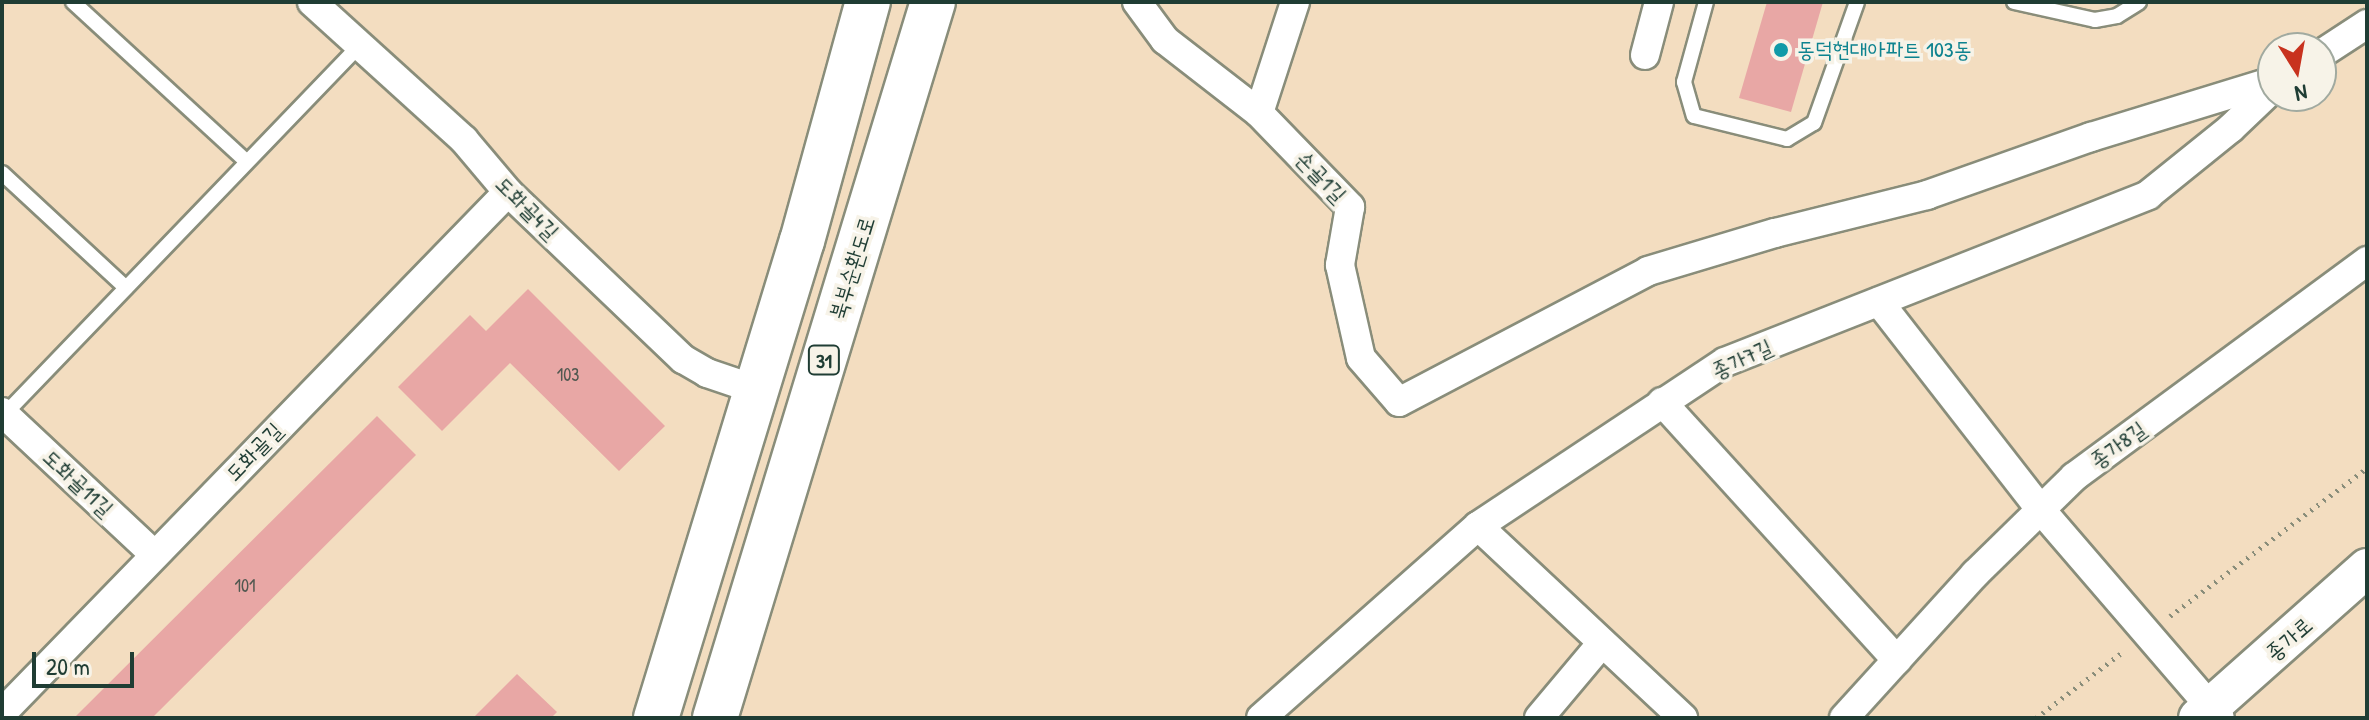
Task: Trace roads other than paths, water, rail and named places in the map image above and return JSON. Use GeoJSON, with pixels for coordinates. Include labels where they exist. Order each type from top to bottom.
{"type":"FeatureCollection","features":[{"type":"Feature","properties":{"kind":"main road"},"geometry":{"type":"LineString","coordinates":[[654,718],[757,390],[868,2]]}},
{"type":"Feature","properties":{"kind":"main road","name":"북부순환도로"},"geometry":{"type":"LineString","coordinates":[[716,718],[933,2]]}},
{"type":"Feature","properties":{"kind":"main road","name":"종가로"},"geometry":{"type":"LineString","coordinates":[[2209,715],[2367,568]]}},
{"type":"Feature","properties":{"kind":"street","name":"도화골4길"},"geometry":{"type":"LineString","coordinates":[[312,2],[464,140],[508,192],[683,359],[707,373],[757,390]]}},
{"type":"Feature","properties":{"kind":"street","name":"손골1길"},"geometry":{"type":"LineString","coordinates":[[1137,2],[1165,40],[1259,113],[1350,207],[1340,265],[1361,358],[1399,402],[1648,271],[1775,233],[1927,195],[2091,137],[2257,86]]}},
{"type":"Feature","properties":{"kind":"street"},"geometry":{"type":"LineString","coordinates":[[1259,113],[1295,2]]}},
{"type":"Feature","properties":{"kind":"street"},"geometry":{"type":"LineString","coordinates":[[1645,55],[1659,2]]}},
{"type":"Feature","properties":{"kind":"street"},"geometry":{"type":"LineString","coordinates":[[2337,46],[2364,32]]}},
{"type":"Feature","properties":{"kind":"street","name":"종가7길"},"geometry":{"type":"LineString","coordinates":[[1261,718],[1478,526],[1725,362],[2148,195],[2257,103]]}},
{"type":"Feature","properties":{"kind":"street","name":"도화골길"},"geometry":{"type":"LineString","coordinates":[[2,713],[508,192]]}},
{"type":"Feature","properties":{"kind":"street","name":"종가8길"},"geometry":{"type":"LineString","coordinates":[[1844,718],[1975,574],[2074,477],[2367,261]]}},
{"type":"Feature","properties":{"kind":"street"},"geometry":{"type":"LineString","coordinates":[[1879,302],[2041,510],[2147,633],[2209,715]]}},
{"type":"Feature","properties":{"kind":"street"},"geometry":{"type":"LineString","coordinates":[[1662,402],[1897,660]]}},
{"type":"Feature","properties":{"kind":"street","name":"도화골11길"},"geometry":{"type":"LineString","coordinates":[[3,415],[154,554]]}},
{"type":"Feature","properties":{"kind":"street"},"geometry":{"type":"LineString","coordinates":[[1478,526],[1683,718]]}},
{"type":"Feature","properties":{"kind":"street"},"geometry":{"type":"LineString","coordinates":[[1539,718],[1601,644]]}},
{"type":"Feature","properties":{"kind":"lane"},"geometry":{"type":"LineString","coordinates":[[73,2],[245,160]]}},
{"type":"Feature","properties":{"kind":"lane"},"geometry":{"type":"LineString","coordinates":[[1706,2],[1684,82],[1694,116],[1787,139],[1814,123],[1857,2]]}},
{"type":"Feature","properties":{"kind":"lane"},"geometry":{"type":"LineString","coordinates":[[2014,2],[2095,20],[2117,16],[2139,2]]}},
{"type":"Feature","properties":{"kind":"lane"},"geometry":{"type":"LineString","coordinates":[[3,415],[245,160],[359,46]]}},
{"type":"Feature","properties":{"kind":"lane"},"geometry":{"type":"LineString","coordinates":[[2,173],[126,288]]}},
{"type":"Feature","properties":{"kind":"place","name":"동덕현대아파트 103동"},"geometry":{"type":"Point","coordinates":[1781,50]}}]}
